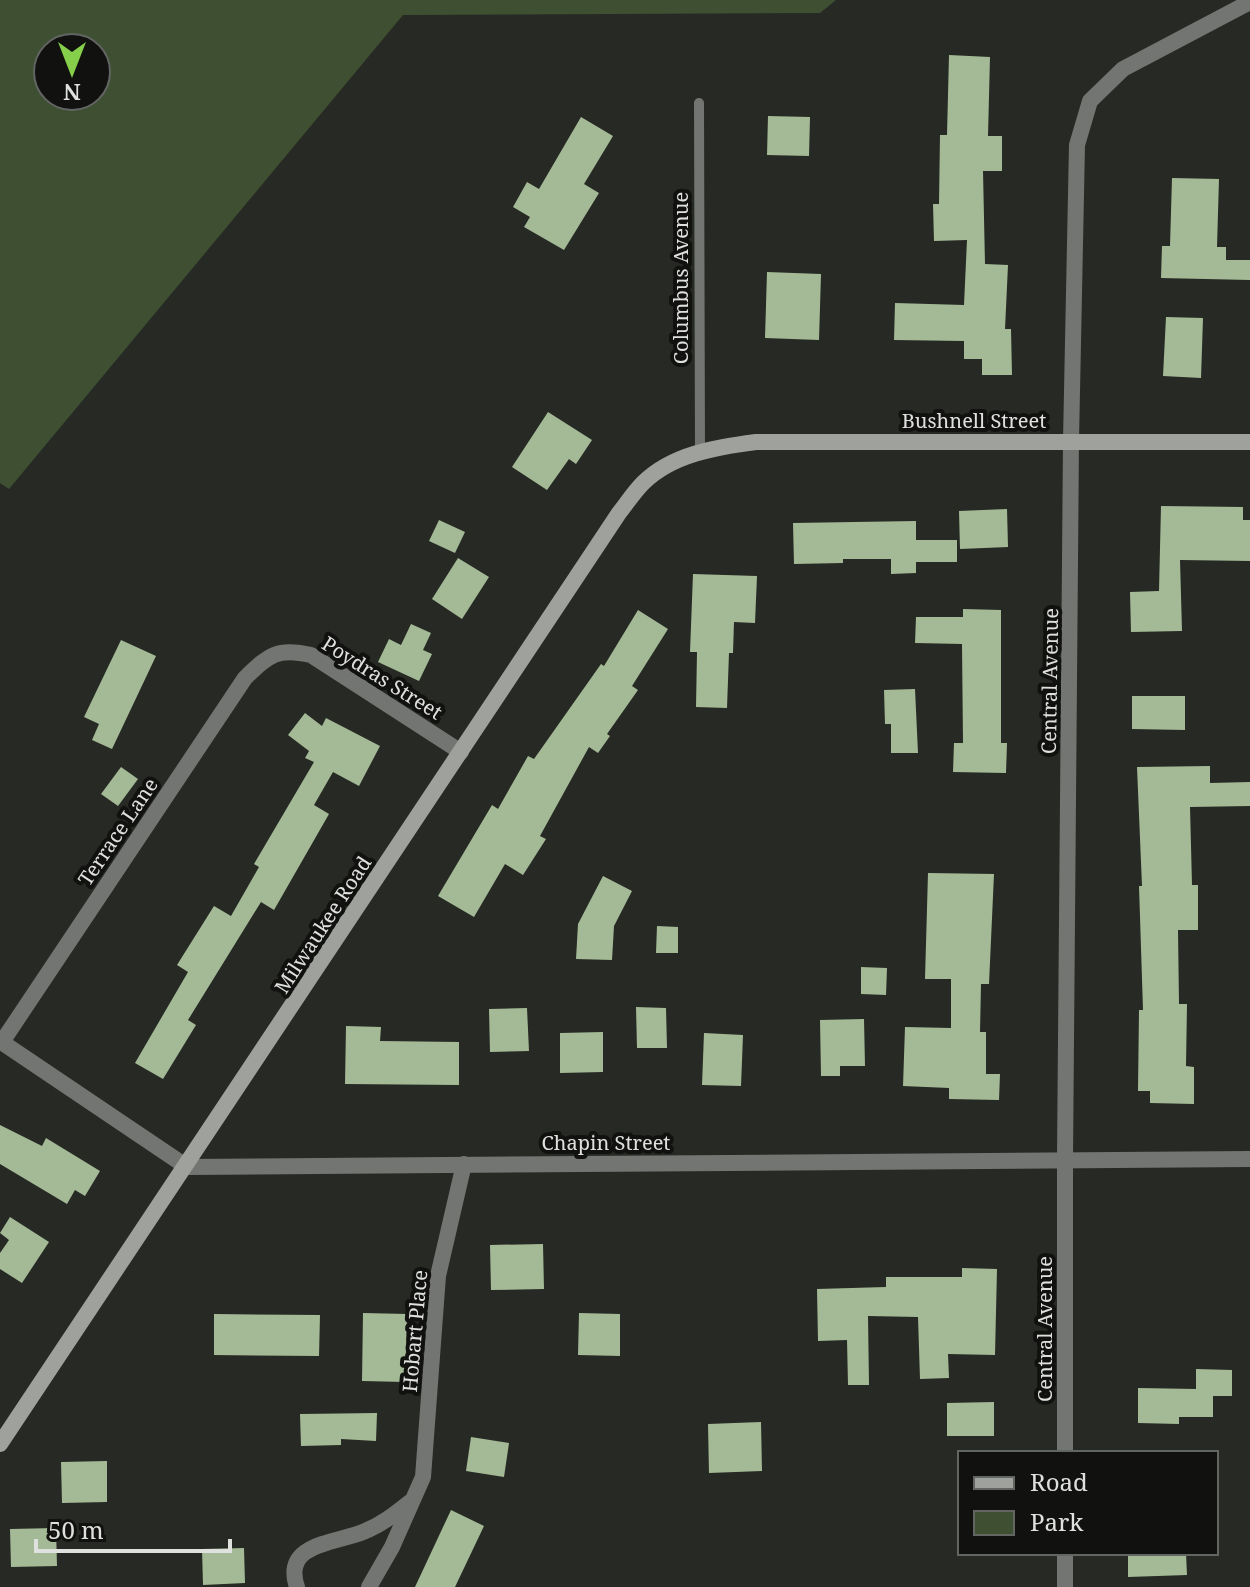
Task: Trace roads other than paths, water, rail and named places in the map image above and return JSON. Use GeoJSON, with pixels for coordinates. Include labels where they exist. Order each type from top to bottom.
{"type":"FeatureCollection","features":[{"type":"Feature","properties":{"kind":"street","name":"Central Avenue"},"geometry":{"type":"LineString","coordinates":[[1065,1451],[1071,441],[1077,145],[1090,101],[1123,69],[1250,2]]}},
{"type":"Feature","properties":{"kind":"street","name":"Bushnell Street"},"geometry":{"type":"LineString","coordinates":[[700,452],[756,442],[786,441],[1250,442]]}},
{"type":"Feature","properties":{"kind":"street","name":"Milwaukee Road"},"geometry":{"type":"LineString","coordinates":[[0,1444],[619,513],[645,481],[676,461],[700,452]]}},
{"type":"Feature","properties":{"kind":"street","name":"Poydras Street"},"geometry":{"type":"LineString","coordinates":[[278,653],[290,650],[311,655],[461,752]]}},
{"type":"Feature","properties":{"kind":"street","name":"Terrace Lane"},"geometry":{"type":"LineString","coordinates":[[1,1042],[245,678],[265,659],[278,653]]}},
{"type":"Feature","properties":{"kind":"street"},"geometry":{"type":"LineString","coordinates":[[1,1042],[187,1167]]}},
{"type":"Feature","properties":{"kind":"street","name":"Chapin Street"},"geometry":{"type":"LineString","coordinates":[[187,1167],[1250,1159]]}},
{"type":"Feature","properties":{"kind":"street","name":"Hobart Place"},"geometry":{"type":"LineString","coordinates":[[369,1587],[392,1547],[423,1477],[438,1276],[464,1164]]}},
{"type":"Feature","properties":{"kind":"street"},"geometry":{"type":"LineString","coordinates":[[297,1587],[295,1568],[303,1553],[313,1546],[380,1525],[412,1501]]}},
{"type":"Feature","properties":{"kind":"street"},"geometry":{"type":"LineString","coordinates":[[1065,1555],[1065,1587]]}},
{"type":"Feature","properties":{"kind":"lane","name":"Columbus Avenue"},"geometry":{"type":"LineString","coordinates":[[699,103],[700,452]]}}]}
